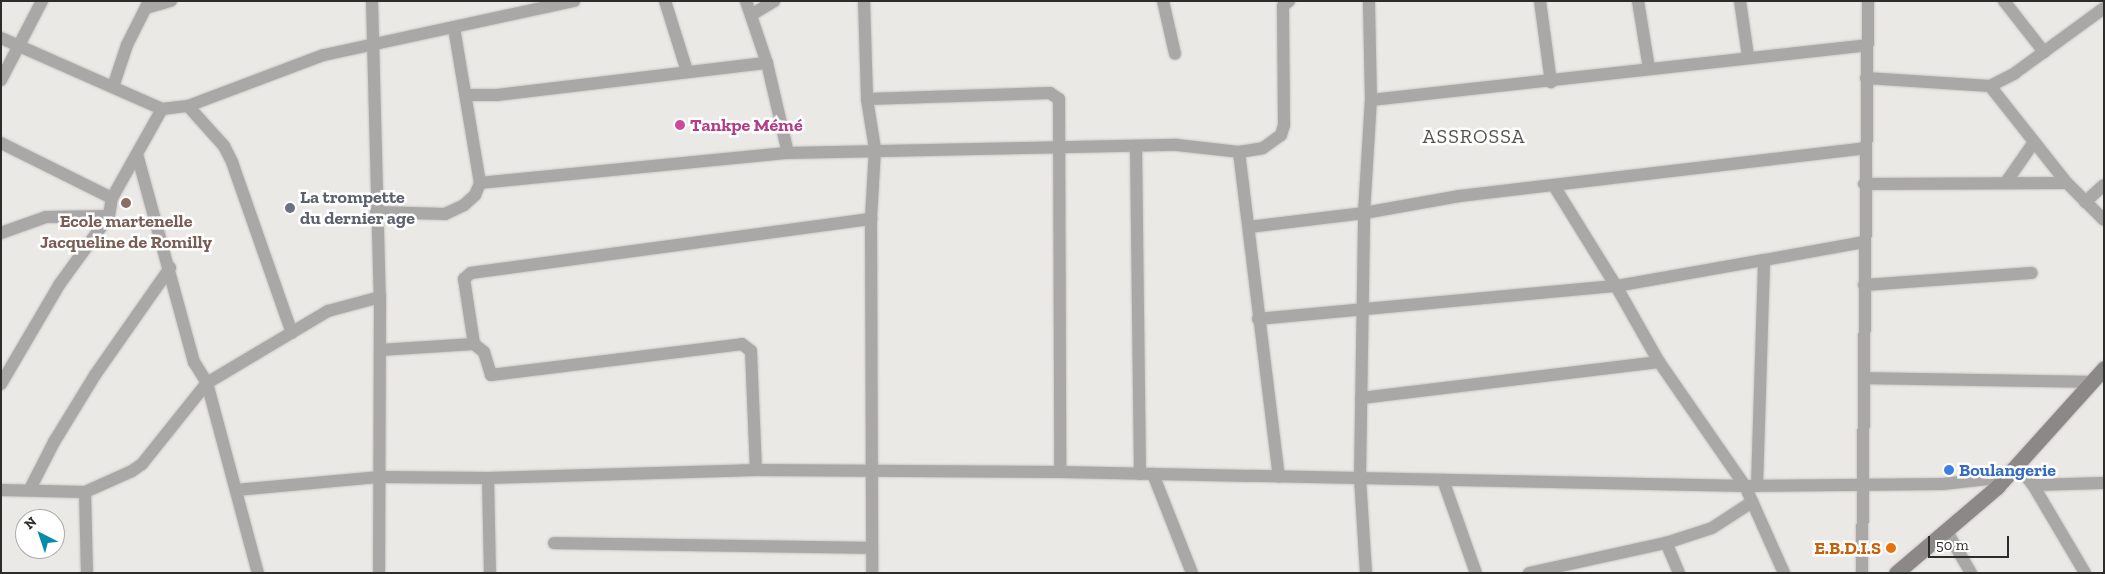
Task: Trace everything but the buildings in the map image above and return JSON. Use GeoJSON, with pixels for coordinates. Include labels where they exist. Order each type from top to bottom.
{"type":"FeatureCollection","features":[{"type":"Feature","properties":{"kind":"main road"},"geometry":{"type":"LineString","coordinates":[[1896,573],[2018,466],[2104,368]]}},
{"type":"Feature","properties":{"kind":"street"},"geometry":{"type":"LineString","coordinates":[[1,80],[42,1]]}},
{"type":"Feature","properties":{"kind":"street"},"geometry":{"type":"LineString","coordinates":[[114,87],[127,45],[147,4],[171,1]]}},
{"type":"Feature","properties":{"kind":"street"},"geometry":{"type":"LineString","coordinates":[[372,1],[371,45],[380,297],[379,573]]}},
{"type":"Feature","properties":{"kind":"street"},"geometry":{"type":"LineString","coordinates":[[1,38],[162,108],[188,106],[324,55],[574,1]]}},
{"type":"Feature","properties":{"kind":"street"},"geometry":{"type":"LineString","coordinates":[[665,1],[687,71]]}},
{"type":"Feature","properties":{"kind":"street"},"geometry":{"type":"LineString","coordinates":[[746,1],[767,62],[788,153]]}},
{"type":"Feature","properties":{"kind":"street"},"geometry":{"type":"LineString","coordinates":[[751,15],[774,1]]}},
{"type":"Feature","properties":{"kind":"street"},"geometry":{"type":"LineString","coordinates":[[864,1],[866,99],[875,149],[871,219],[872,573]]}},
{"type":"Feature","properties":{"kind":"street"},"geometry":{"type":"LineString","coordinates":[[1163,1],[1175,54]]}},
{"type":"Feature","properties":{"kind":"street"},"geometry":{"type":"LineString","coordinates":[[480,183],[788,153],[875,149],[1177,144],[1239,152],[1263,148],[1281,136],[1284,125],[1283,6],[1289,1]]}},
{"type":"Feature","properties":{"kind":"street"},"geometry":{"type":"LineString","coordinates":[[1366,573],[1360,478],[1361,311],[1364,214],[1371,100],[1369,1]]}},
{"type":"Feature","properties":{"kind":"street"},"geometry":{"type":"LineString","coordinates":[[1540,1],[1551,82]]}},
{"type":"Feature","properties":{"kind":"street"},"geometry":{"type":"LineString","coordinates":[[1638,1],[1649,68]]}},
{"type":"Feature","properties":{"kind":"street"},"geometry":{"type":"LineString","coordinates":[[1740,1],[1748,56]]}},
{"type":"Feature","properties":{"kind":"street"},"geometry":{"type":"LineString","coordinates":[[1862,573],[1864,482],[1864,184],[1868,1]]}},
{"type":"Feature","properties":{"kind":"street"},"geometry":{"type":"LineString","coordinates":[[2004,1],[2044,52]]}},
{"type":"Feature","properties":{"kind":"street"},"geometry":{"type":"LineString","coordinates":[[1866,78],[1990,86],[2015,74],[2104,8]]}},
{"type":"Feature","properties":{"kind":"street"},"geometry":{"type":"LineString","coordinates":[[376,212],[445,214],[464,205],[474,195],[480,183],[454,27]]}},
{"type":"Feature","properties":{"kind":"street"},"geometry":{"type":"LineString","coordinates":[[1371,100],[1551,82],[1748,56],[1867,45]]}},
{"type":"Feature","properties":{"kind":"street"},"geometry":{"type":"LineString","coordinates":[[466,95],[521,92],[767,62]]}},
{"type":"Feature","properties":{"kind":"street"},"geometry":{"type":"LineString","coordinates":[[1990,86],[2067,183],[2104,220]]}},
{"type":"Feature","properties":{"kind":"street"},"geometry":{"type":"LineString","coordinates":[[866,99],[1050,93],[1059,99],[1062,146],[1060,472]]}},
{"type":"Feature","properties":{"kind":"street"},"geometry":{"type":"LineString","coordinates":[[188,106],[224,146],[232,162],[292,333]]}},
{"type":"Feature","properties":{"kind":"street"},"geometry":{"type":"LineString","coordinates":[[1,384],[59,285],[109,216],[112,198],[162,108]]}},
{"type":"Feature","properties":{"kind":"street"},"geometry":{"type":"LineString","coordinates":[[2007,181],[2034,142]]}},
{"type":"Feature","properties":{"kind":"street"},"geometry":{"type":"LineString","coordinates":[[1,143],[112,198]]}},
{"type":"Feature","properties":{"kind":"street"},"geometry":{"type":"LineString","coordinates":[[1136,146],[1140,474]]}},
{"type":"Feature","properties":{"kind":"street"},"geometry":{"type":"LineString","coordinates":[[1249,227],[1364,214],[1459,196],[1865,148]]}},
{"type":"Feature","properties":{"kind":"street"},"geometry":{"type":"LineString","coordinates":[[1239,152],[1258,319],[1279,477]]}},
{"type":"Feature","properties":{"kind":"street"},"geometry":{"type":"LineString","coordinates":[[136,154],[170,268],[194,362],[207,383],[258,573]]}},
{"type":"Feature","properties":{"kind":"street"},"geometry":{"type":"LineString","coordinates":[[1864,184],[2007,181],[2067,183]]}},
{"type":"Feature","properties":{"kind":"street"},"geometry":{"type":"LineString","coordinates":[[2084,202],[2104,185]]}},
{"type":"Feature","properties":{"kind":"street"},"geometry":{"type":"LineString","coordinates":[[1554,186],[1616,286],[1659,362],[1751,486]]}},
{"type":"Feature","properties":{"kind":"street"},"geometry":{"type":"LineString","coordinates":[[3,236],[46,217],[109,216]]}},
{"type":"Feature","properties":{"kind":"street"},"geometry":{"type":"LineString","coordinates":[[474,344],[464,279],[471,273],[871,219]]}},
{"type":"Feature","properties":{"kind":"street"},"geometry":{"type":"LineString","coordinates":[[1258,319],[1616,286],[1864,242]]}},
{"type":"Feature","properties":{"kind":"street"},"geometry":{"type":"LineString","coordinates":[[1764,260],[1751,486],[1752,502],[1784,573]]}},
{"type":"Feature","properties":{"kind":"street"},"geometry":{"type":"LineString","coordinates":[[30,489],[54,442],[95,376],[170,268]]}},
{"type":"Feature","properties":{"kind":"street"},"geometry":{"type":"LineString","coordinates":[[1864,286],[2032,273]]}},
{"type":"Feature","properties":{"kind":"street"},"geometry":{"type":"LineString","coordinates":[[1,490],[30,489],[85,492],[142,464],[207,383],[328,311],[380,297]]}},
{"type":"Feature","properties":{"kind":"street"},"geometry":{"type":"LineString","coordinates":[[380,350],[474,344],[484,352],[492,375],[747,346],[751,351],[756,470]]}},
{"type":"Feature","properties":{"kind":"street"},"geometry":{"type":"LineString","coordinates":[[1361,398],[1659,362]]}},
{"type":"Feature","properties":{"kind":"street"},"geometry":{"type":"LineString","coordinates":[[1864,378],[2092,382]]}},
{"type":"Feature","properties":{"kind":"street"},"geometry":{"type":"LineString","coordinates":[[236,490],[380,477],[488,478],[756,470],[872,474],[1060,472],[1751,486],[1864,482],[1979,481],[1997,478],[2018,466],[2033,485],[2085,573]]}},
{"type":"Feature","properties":{"kind":"street"},"geometry":{"type":"LineString","coordinates":[[1153,474],[1192,573]]}},
{"type":"Feature","properties":{"kind":"street"},"geometry":{"type":"LineString","coordinates":[[488,478],[490,573]]}},
{"type":"Feature","properties":{"kind":"street"},"geometry":{"type":"LineString","coordinates":[[1443,480],[1476,573]]}},
{"type":"Feature","properties":{"kind":"street"},"geometry":{"type":"LineString","coordinates":[[2033,485],[2104,483]]}},
{"type":"Feature","properties":{"kind":"street"},"geometry":{"type":"LineString","coordinates":[[85,492],[88,573]]}},
{"type":"Feature","properties":{"kind":"street"},"geometry":{"type":"LineString","coordinates":[[1529,573],[1666,542],[1712,528],[1752,502]]}},
{"type":"Feature","properties":{"kind":"street"},"geometry":{"type":"LineString","coordinates":[[1946,530],[1971,573]]}},
{"type":"Feature","properties":{"kind":"street"},"geometry":{"type":"LineString","coordinates":[[1666,542],[1679,573]]}},
{"type":"Feature","properties":{"kind":"street"},"geometry":{"type":"LineString","coordinates":[[554,543],[872,548]]}},
{"type":"Feature","properties":{"kind":"place","name":"Tankpe Mémé"},"geometry":{"type":"Point","coordinates":[680,125]}},
{"type":"Feature","properties":{"kind":"place","name":"Ecole martenelle Jacqueline de Romilly"},"geometry":{"type":"Point","coordinates":[126,203]}},
{"type":"Feature","properties":{"kind":"place","name":"La trompette du dernier age"},"geometry":{"type":"Point","coordinates":[290,208]}},
{"type":"Feature","properties":{"kind":"place","name":"Boulangerie"},"geometry":{"type":"Point","coordinates":[1949,470]}},
{"type":"Feature","properties":{"kind":"place","name":"E.B.D.I.S"},"geometry":{"type":"Point","coordinates":[1891,548]}},
{"type":"Feature","properties":{"kind":"district","name":"ASSROSSA"},"geometry":{"type":"Point","coordinates":[1474,136]}}]}
